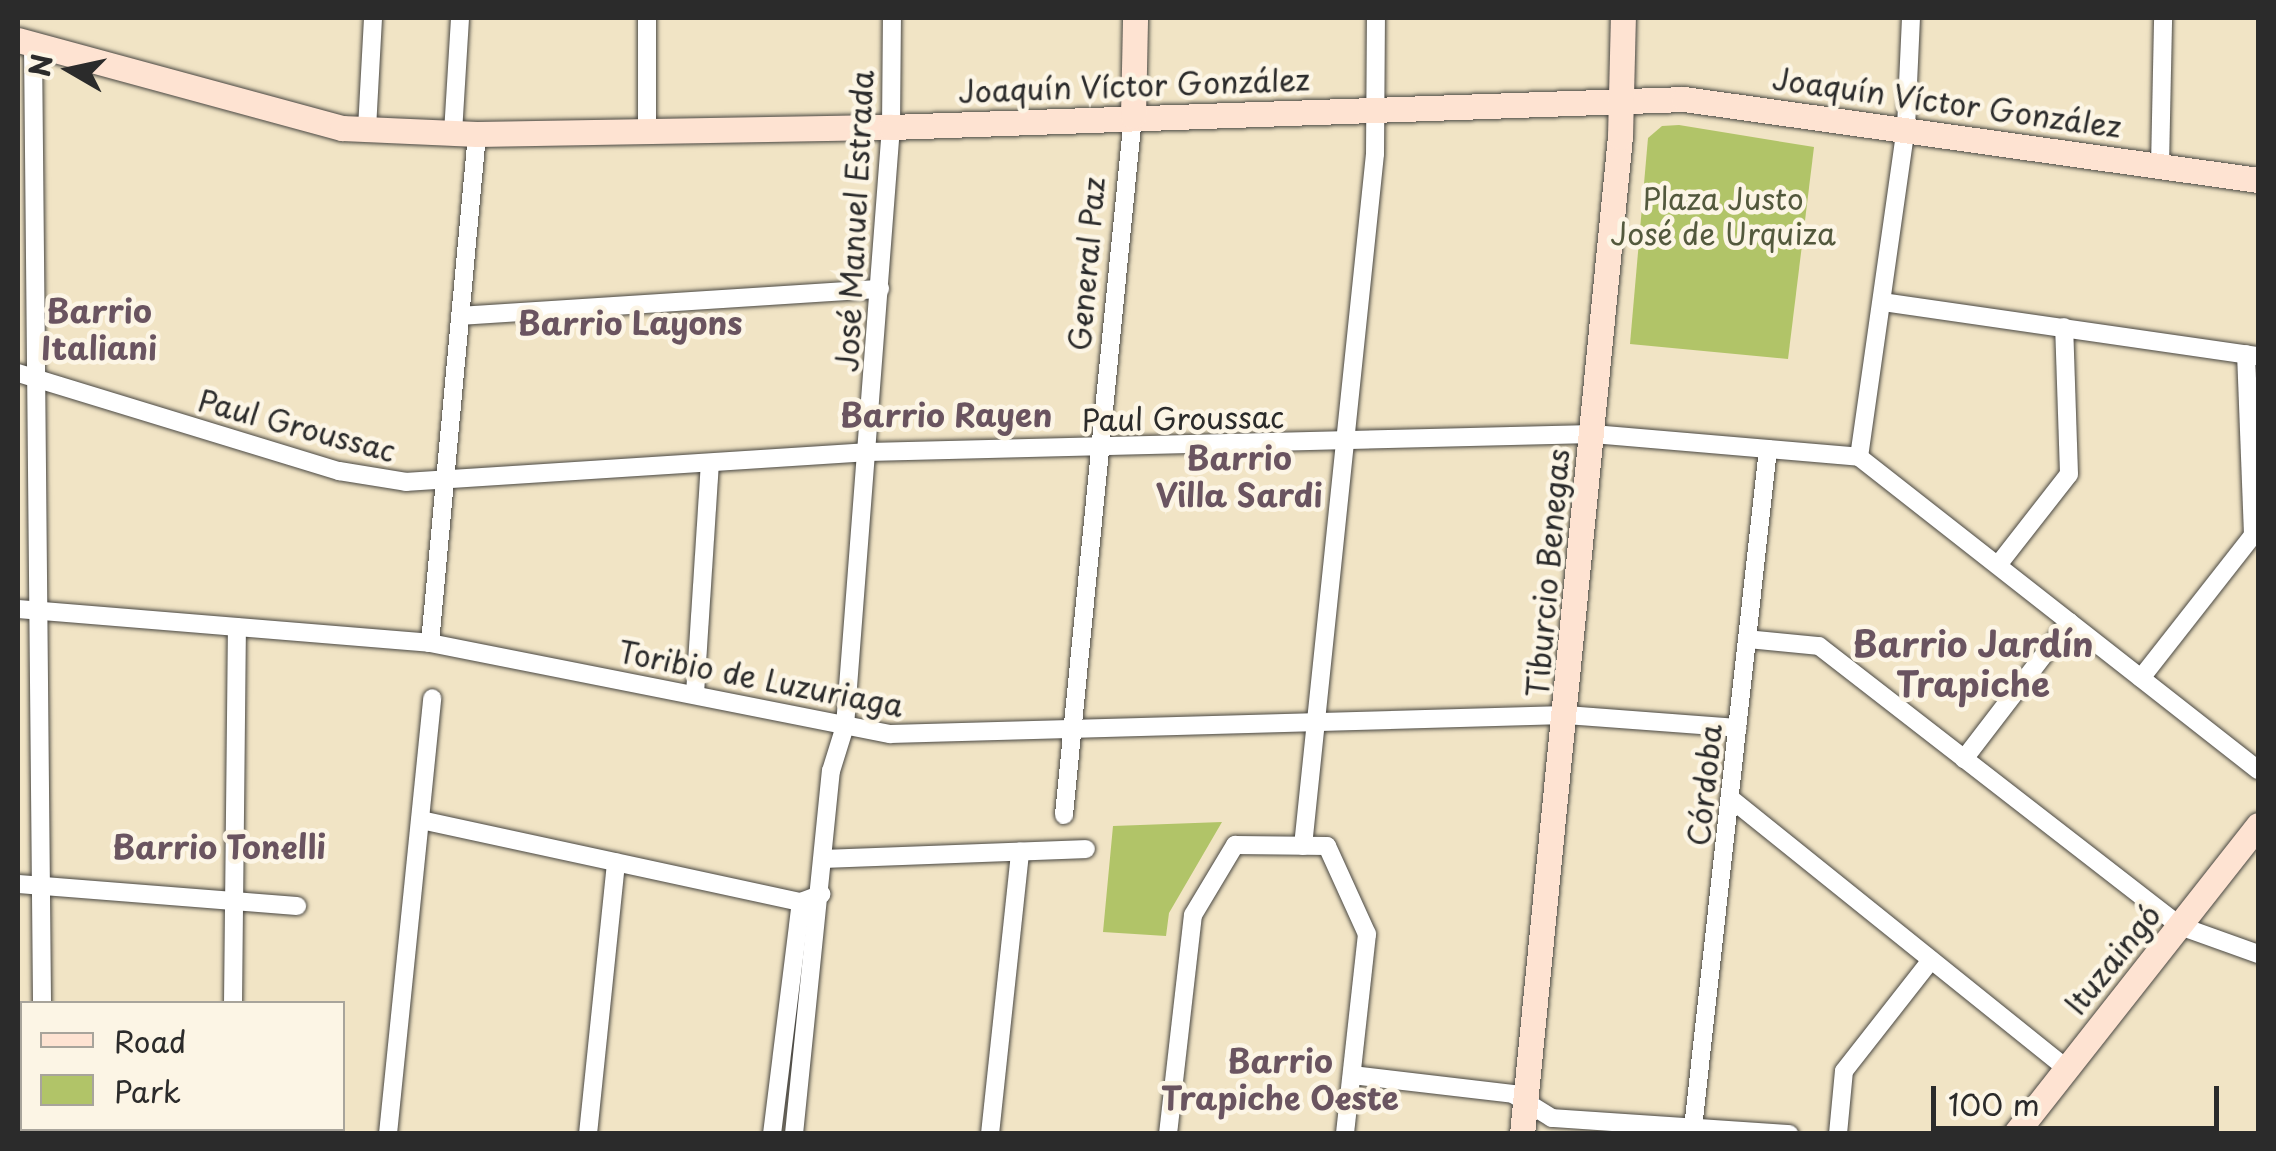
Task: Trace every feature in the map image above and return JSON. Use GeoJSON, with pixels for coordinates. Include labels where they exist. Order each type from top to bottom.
{"type":"FeatureCollection","features":[{"type":"Feature","properties":{"kind":"main road","name":"General Paz"},"geometry":{"type":"LineString","coordinates":[[1132,116],[1134,18]]}},
{"type":"Feature","properties":{"kind":"main road","name":"Tiburcio Benegas"},"geometry":{"type":"LineString","coordinates":[[1522,1134],[1593,434],[1621,100],[1624,18]]}},
{"type":"Feature","properties":{"kind":"main road","name":"Joaquín Víctor González"},"geometry":{"type":"LineString","coordinates":[[25,43],[318,125],[367,129],[465,133],[891,127],[1621,100],[1724,102],[2258,180]]}},
{"type":"Feature","properties":{"kind":"main road","name":"Ituzaingó"},"geometry":{"type":"LineString","coordinates":[[2015,1134],[2258,825]]}},
{"type":"Feature","properties":{"kind":"street"},"geometry":{"type":"LineString","coordinates":[[367,129],[373,18]]}},
{"type":"Feature","properties":{"kind":"street"},"geometry":{"type":"LineString","coordinates":[[430,644],[460,316],[465,133],[460,18]]}},
{"type":"Feature","properties":{"kind":"street"},"geometry":{"type":"LineString","coordinates":[[647,129],[648,18]]}},
{"type":"Feature","properties":{"kind":"street","name":"José Manuel Estrada"},"geometry":{"type":"LineString","coordinates":[[824,859],[831,771],[845,726],[868,452],[891,127],[892,18]]}},
{"type":"Feature","properties":{"kind":"street"},"geometry":{"type":"LineString","coordinates":[[1302,846],[1348,442],[1378,109],[1376,18]]}},
{"type":"Feature","properties":{"kind":"street"},"geometry":{"type":"LineString","coordinates":[[1911,18],[1906,128],[1859,457],[2258,770]]}},
{"type":"Feature","properties":{"kind":"street"},"geometry":{"type":"LineString","coordinates":[[2160,166],[2163,18]]}},
{"type":"Feature","properties":{"kind":"street"},"geometry":{"type":"LineString","coordinates":[[25,43],[41,380],[42,1001]]}},
{"type":"Feature","properties":{"kind":"street","name":"General Paz"},"geometry":{"type":"LineString","coordinates":[[1064,814],[1132,116]]}},
{"type":"Feature","properties":{"kind":"street"},"geometry":{"type":"LineString","coordinates":[[460,316],[880,290]]}},
{"type":"Feature","properties":{"kind":"street"},"geometry":{"type":"LineString","coordinates":[[1882,302],[2252,355],[2254,535],[2141,678]]}},
{"type":"Feature","properties":{"kind":"street"},"geometry":{"type":"LineString","coordinates":[[1998,565],[2068,474],[2064,327]]}},
{"type":"Feature","properties":{"kind":"street","name":"Paul Groussac"},"geometry":{"type":"LineString","coordinates":[[18,373],[358,476],[444,483],[868,452],[1593,434],[1859,457]]}},
{"type":"Feature","properties":{"kind":"street","name":"Córdoba"},"geometry":{"type":"LineString","coordinates":[[1694,1128],[1768,449]]}},
{"type":"Feature","properties":{"kind":"street"},"geometry":{"type":"LineString","coordinates":[[696,694],[710,462]]}},
{"type":"Feature","properties":{"kind":"street","name":"Toribio de Luzuriaga"},"geometry":{"type":"LineString","coordinates":[[18,609],[430,644],[890,734],[1072,732],[1566,715],[1738,728]]}},
{"type":"Feature","properties":{"kind":"street"},"geometry":{"type":"LineString","coordinates":[[1964,759],[2069,622]]}},
{"type":"Feature","properties":{"kind":"street"},"geometry":{"type":"LineString","coordinates":[[233,1001],[237,626]]}},
{"type":"Feature","properties":{"kind":"street"},"geometry":{"type":"LineString","coordinates":[[1748,639],[1818,646],[2180,926],[2258,954]]}},
{"type":"Feature","properties":{"kind":"street"},"geometry":{"type":"LineString","coordinates":[[388,1134],[432,698]]}},
{"type":"Feature","properties":{"kind":"street"},"geometry":{"type":"LineString","coordinates":[[1730,798],[2066,1068]]}},
{"type":"Feature","properties":{"kind":"street"},"geometry":{"type":"LineString","coordinates":[[421,820],[800,902],[822,894]]}},
{"type":"Feature","properties":{"kind":"street"},"geometry":{"type":"LineString","coordinates":[[1168,1134],[1193,915],[1235,845],[1326,846],[1367,934],[1346,1134]]}},
{"type":"Feature","properties":{"kind":"street"},"geometry":{"type":"LineString","coordinates":[[794,1134],[824,859],[1086,849]]}},
{"type":"Feature","properties":{"kind":"street"},"geometry":{"type":"LineString","coordinates":[[990,1134],[1020,852]]}},
{"type":"Feature","properties":{"kind":"street"},"geometry":{"type":"LineString","coordinates":[[588,1134],[616,862]]}},
{"type":"Feature","properties":{"kind":"street"},"geometry":{"type":"LineString","coordinates":[[18,884],[297,906]]}},
{"type":"Feature","properties":{"kind":"street"},"geometry":{"type":"LineString","coordinates":[[772,1134],[800,902]]}},
{"type":"Feature","properties":{"kind":"street"},"geometry":{"type":"LineString","coordinates":[[1838,1134],[1844,1071],[1932,960]]}},
{"type":"Feature","properties":{"kind":"street"},"geometry":{"type":"LineString","coordinates":[[1352,1075],[1499,1091],[1526,1100],[1552,1118],[1789,1134]]}},
{"type":"Feature","properties":{"kind":"green space","name":"Plaza Justo José de Urquiza"},"geometry":{"type":"Polygon","coordinates":[[[1679,125],[1814,147],[1788,359],[1630,344],[1648,138],[1662,126],[1679,125]]]}},
{"type":"Feature","properties":{"kind":"green space"},"geometry":{"type":"Polygon","coordinates":[[[1222,822],[1169,913],[1166,936],[1103,932],[1113,826],[1222,822]]]}},
{"type":"Feature","properties":{"kind":"district","name":"Barrio Layons"},"geometry":{"type":"Point","coordinates":[630,322]}},
{"type":"Feature","properties":{"kind":"district","name":"Barrio Italiani"},"geometry":{"type":"Point","coordinates":[99,330]}},
{"type":"Feature","properties":{"kind":"district","name":"Barrio Rayen"},"geometry":{"type":"Point","coordinates":[946,414]}},
{"type":"Feature","properties":{"kind":"district","name":"Barrio Villa Sardi"},"geometry":{"type":"Point","coordinates":[1239,476]}},
{"type":"Feature","properties":{"kind":"district","name":"Barrio Jardín Trapiche"},"geometry":{"type":"Point","coordinates":[1973,663]}},
{"type":"Feature","properties":{"kind":"district","name":"Barrio Tonelli"},"geometry":{"type":"Point","coordinates":[219,846]}},
{"type":"Feature","properties":{"kind":"district","name":"Barrio Trapiche Oeste"},"geometry":{"type":"Point","coordinates":[1280,1080]}}]}
